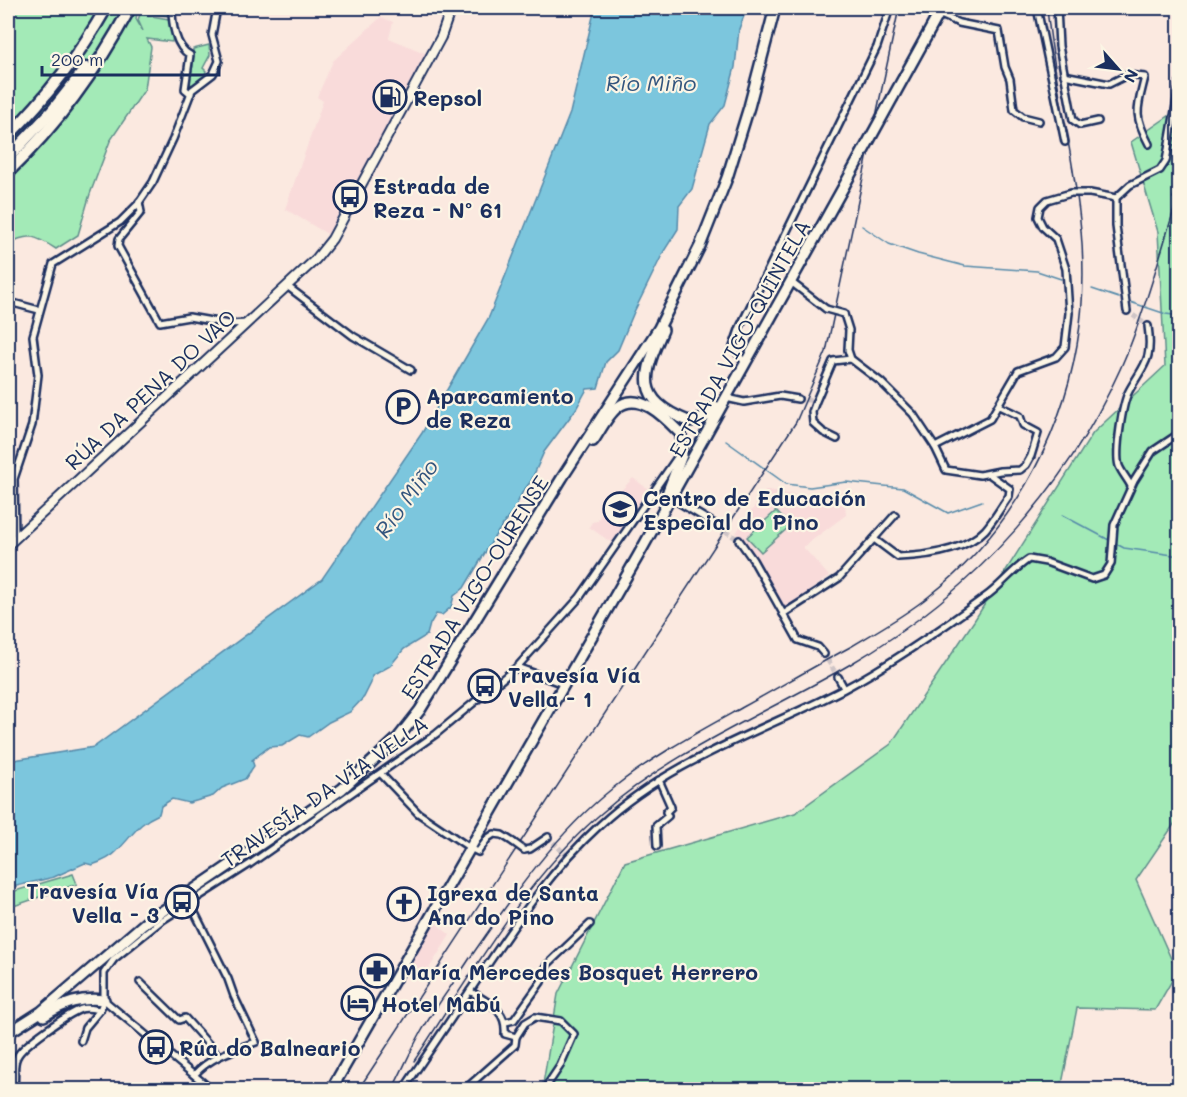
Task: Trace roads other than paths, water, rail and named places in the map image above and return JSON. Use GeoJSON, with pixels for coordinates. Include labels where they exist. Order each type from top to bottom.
{"type":"FeatureCollection","features":[{"type":"Feature","properties":{"kind":"highway"},"geometry":{"type":"LineString","coordinates":[[8,136],[47,94],[106,8]]}},
{"type":"Feature","properties":{"kind":"highway"},"geometry":{"type":"LineString","coordinates":[[8,158],[51,112],[89,63],[124,8]]}},
{"type":"Feature","properties":{"kind":"highway"},"geometry":{"type":"LineString","coordinates":[[8,172],[30,150],[75,94],[130,8]]}},
{"type":"Feature","properties":{"kind":"highway","name":"ESTRADA VIGO-OURENSE"},"geometry":{"type":"LineString","coordinates":[[10,1034],[49,1005],[163,910],[342,789],[367,769],[398,738],[420,710],[562,478],[659,328],[700,246],[730,168],[775,8]]}},
{"type":"Feature","properties":{"kind":"highway","name":"ESTRADA VIGO-QUINTELA"},"geometry":{"type":"LineString","coordinates":[[331,1089],[638,556],[940,10]]}},
{"type":"Feature","properties":{"kind":"highway"},"geometry":{"type":"LineString","coordinates":[[8,124],[29,106],[65,60],[82,46]]}},
{"type":"Feature","properties":{"kind":"highway"},"geometry":{"type":"LineString","coordinates":[[700,246],[652,356],[646,375],[648,388],[653,398],[660,404],[682,419],[695,421],[711,415],[735,372],[745,363]]}},
{"type":"Feature","properties":{"kind":"highway"},"geometry":{"type":"LineString","coordinates":[[518,550],[616,408],[624,403],[635,401],[648,405],[681,434],[682,450],[666,494],[638,556]]}},
{"type":"Feature","properties":{"kind":"highway"},"geometry":{"type":"LineString","coordinates":[[10,1034],[65,1004],[89,998],[102,1005]]}},
{"type":"Feature","properties":{"kind":"main road","name":"RÚA DA PENA DO VAO"},"geometry":{"type":"LineString","coordinates":[[8,545],[316,259],[332,239],[435,47],[451,8]]}},
{"type":"Feature","properties":{"kind":"street"},"geometry":{"type":"LineString","coordinates":[[172,8],[177,39],[185,52],[190,55],[185,89],[191,93]]}},
{"type":"Feature","properties":{"kind":"street"},"geometry":{"type":"LineString","coordinates":[[15,538],[14,479],[32,425],[38,375],[33,336],[53,264],[120,222],[139,202],[153,182],[192,90],[213,74],[219,62],[212,35],[217,8]]}},
{"type":"Feature","properties":{"kind":"street"},"geometry":{"type":"LineString","coordinates":[[745,363],[733,347],[740,327],[873,57],[890,8]]}},
{"type":"Feature","properties":{"kind":"street"},"geometry":{"type":"LineString","coordinates":[[1037,8],[1048,70],[1065,142]]}},
{"type":"Feature","properties":{"kind":"street"},"geometry":{"type":"LineString","coordinates":[[1057,8],[1059,46],[1073,120],[1080,125],[1098,121]]}},
{"type":"Feature","properties":{"kind":"street"},"geometry":{"type":"LineString","coordinates":[[940,10],[959,23],[999,32],[1005,67],[1010,79],[1014,110],[1023,117],[1039,121]]}},
{"type":"Feature","properties":{"kind":"street"},"geometry":{"type":"LineString","coordinates":[[1064,75],[1109,84],[1127,75],[1145,77],[1138,108],[1138,124],[1149,144]]}},
{"type":"Feature","properties":{"kind":"street"},"geometry":{"type":"LineString","coordinates":[[1127,311],[1116,226],[1116,198],[1130,185],[1160,170],[1166,160],[1179,82]]}},
{"type":"Feature","properties":{"kind":"street"},"geometry":{"type":"LineString","coordinates":[[935,447],[990,419],[1018,371],[1056,357],[1065,347],[1069,313],[1066,269],[1056,238],[1043,226],[1038,217],[1040,207],[1047,200],[1071,194],[1090,193],[1116,198]]}},
{"type":"Feature","properties":{"kind":"street"},"geometry":{"type":"LineString","coordinates":[[139,202],[141,212],[119,240],[118,246],[160,322],[189,317],[229,324],[247,322]]}},
{"type":"Feature","properties":{"kind":"street"},"geometry":{"type":"LineString","coordinates":[[791,282],[826,309],[844,314],[849,330],[848,350],[851,359],[881,382],[913,414],[935,447],[946,470],[980,476],[1000,471],[1020,470],[1026,465],[1038,433],[1023,425],[1020,416],[999,406]]}},
{"type":"Feature","properties":{"kind":"street"},"geometry":{"type":"LineString","coordinates":[[287,286],[353,336],[411,370]]}},
{"type":"Feature","properties":{"kind":"street"},"geometry":{"type":"LineString","coordinates":[[8,297],[13,303],[39,310]]}},
{"type":"Feature","properties":{"kind":"street"},"geometry":{"type":"LineString","coordinates":[[1131,486],[1119,465],[1120,432],[1127,393],[1144,368],[1151,345],[1148,326]]}},
{"type":"Feature","properties":{"kind":"street"},"geometry":{"type":"LineString","coordinates":[[837,438],[823,432],[813,423],[812,412],[833,361],[851,359]]}},
{"type":"Feature","properties":{"kind":"street"},"geometry":{"type":"LineString","coordinates":[[726,398],[744,402],[780,396],[798,399]]}},
{"type":"Feature","properties":{"kind":"street"},"geometry":{"type":"LineString","coordinates":[[403,1089],[530,902],[599,825],[659,780],[724,744],[844,688],[908,650],[988,596],[1014,568],[1029,559],[1047,562],[1092,579],[1104,575],[1112,564],[1114,525],[1131,486],[1154,451],[1179,433]]}},
{"type":"Feature","properties":{"kind":"street","name":"TRAVESÍA DA VÍA VELLA"},"geometry":{"type":"LineString","coordinates":[[102,1005],[104,973],[114,959],[161,921],[250,864],[381,774],[436,734],[517,667],[580,597],[682,450]]}},
{"type":"Feature","properties":{"kind":"street"},"geometry":{"type":"LineString","coordinates":[[874,539],[898,557],[913,557],[966,543],[984,531],[1010,496],[1010,489],[989,474]]}},
{"type":"Feature","properties":{"kind":"street"},"geometry":{"type":"LineString","coordinates":[[676,486],[678,502]]}},
{"type":"Feature","properties":{"kind":"street"},"geometry":{"type":"LineString","coordinates":[[656,488],[666,494]]}},
{"type":"Feature","properties":{"kind":"street"},"geometry":{"type":"LineString","coordinates":[[659,516],[678,502]]}},
{"type":"Feature","properties":{"kind":"street"},"geometry":{"type":"LineString","coordinates":[[678,502],[712,523]]}},
{"type":"Feature","properties":{"kind":"street"},"geometry":{"type":"LineString","coordinates":[[783,614],[839,578],[895,515]]}},
{"type":"Feature","properties":{"kind":"street"},"geometry":{"type":"LineString","coordinates":[[739,540],[753,560],[798,640],[818,647],[824,654]]}},
{"type":"Feature","properties":{"kind":"street"},"geometry":{"type":"LineString","coordinates":[[517,667],[563,684]]}},
{"type":"Feature","properties":{"kind":"street"},"geometry":{"type":"LineString","coordinates":[[838,677],[844,688]]}},
{"type":"Feature","properties":{"kind":"street"},"geometry":{"type":"LineString","coordinates":[[381,774],[418,813],[478,852],[488,838],[494,834],[502,835],[524,849],[530,849],[548,837]]}},
{"type":"Feature","properties":{"kind":"street"},"geometry":{"type":"LineString","coordinates":[[657,846],[656,826],[668,816],[666,812],[671,807],[659,780]]}},
{"type":"Feature","properties":{"kind":"street"},"geometry":{"type":"LineString","coordinates":[[190,903],[256,1042],[219,1056],[194,1075]]}},
{"type":"Feature","properties":{"kind":"street"},"geometry":{"type":"LineString","coordinates":[[506,1022],[514,1020],[542,982],[548,965],[590,924]]}},
{"type":"Feature","properties":{"kind":"street"},"geometry":{"type":"LineString","coordinates":[[141,982],[179,1020],[185,1018],[219,1056]]}},
{"type":"Feature","properties":{"kind":"street"},"geometry":{"type":"LineString","coordinates":[[470,991],[502,1014],[506,1022],[505,1034],[516,1037]]}},
{"type":"Feature","properties":{"kind":"street"},"geometry":{"type":"LineString","coordinates":[[81,1041],[85,1028],[102,1005]]}},
{"type":"Feature","properties":{"kind":"street"},"geometry":{"type":"LineString","coordinates":[[13,1089],[17,1079],[15,1064],[18,1054],[52,1026],[84,1008],[102,1005],[212,1089]]}},
{"type":"Feature","properties":{"kind":"street"},"geometry":{"type":"LineString","coordinates":[[464,1089],[515,1045],[516,1037],[525,1023],[535,1017],[561,1021],[574,1034],[560,1066],[544,1089]]}},
{"type":"Feature","properties":{"kind":"water","name":"Río Miño"},"geometry":{"type":"Polygon","coordinates":[[[595,8],[747,8],[739,29],[735,67],[725,105],[710,124],[692,189],[679,206],[678,229],[664,251],[618,350],[606,362],[598,388],[587,389],[576,409],[544,452],[515,508],[495,536],[464,588],[454,596],[451,607],[442,615],[436,614],[427,635],[404,649],[390,666],[372,676],[364,697],[350,712],[329,722],[308,737],[300,735],[282,746],[269,747],[252,760],[254,766],[245,779],[222,788],[213,796],[189,803],[172,799],[161,806],[159,814],[141,825],[106,860],[92,865],[85,863],[54,877],[8,888],[8,761],[94,747],[322,579],[422,433],[489,317],[570,113],[595,8]]]}},
{"type":"Feature","properties":{"kind":"waterway"},"geometry":{"type":"LineString","coordinates":[[862,226],[889,244],[918,254],[965,266],[1037,271],[1061,279]]}},
{"type":"Feature","properties":{"kind":"waterway"},"geometry":{"type":"LineString","coordinates":[[1092,289],[1119,298]]}},
{"type":"Feature","properties":{"kind":"waterway"},"geometry":{"type":"LineString","coordinates":[[1130,302],[1166,314],[1180,316]]}},
{"type":"Feature","properties":{"kind":"waterway"},"geometry":{"type":"LineString","coordinates":[[726,441],[786,484],[810,487],[846,482],[903,488],[948,513],[982,501]]}},
{"type":"Feature","properties":{"kind":"waterway"},"geometry":{"type":"LineString","coordinates":[[1062,515],[1124,548],[1180,556]]}},
{"type":"Feature","properties":{"kind":"waterway"},"geometry":{"type":"LineString","coordinates":[[8,1082],[11,1090]]}},
{"type":"Feature","properties":{"kind":"tunnel"},"geometry":{"type":"LineString","coordinates":[[1127,311],[1148,326]]}},
{"type":"Feature","properties":{"kind":"tunnel"},"geometry":{"type":"LineString","coordinates":[[798,399],[816,401]]}},
{"type":"Feature","properties":{"kind":"tunnel"},"geometry":{"type":"LineString","coordinates":[[713,523],[739,540]]}},
{"type":"Feature","properties":{"kind":"tunnel"},"geometry":{"type":"LineString","coordinates":[[824,654],[838,677]]}},
{"type":"Feature","properties":{"kind":"tunnel"},"geometry":{"type":"LineString","coordinates":[[548,837],[568,857]]}},
{"type":"Feature","properties":{"kind":"railway"},"geometry":{"type":"LineString","coordinates":[[358,1090],[796,422],[826,352],[899,8]]}},
{"type":"Feature","properties":{"kind":"railway"},"geometry":{"type":"LineString","coordinates":[[392,1090],[426,1024],[502,912],[553,846],[592,806],[628,776],[660,755],[852,646],[919,604],[956,573],[982,546],[1026,485],[1058,417],[1069,381],[1077,345],[1082,301],[1083,258],[1080,217],[1047,8]]}},
{"type":"Feature","properties":{"kind":"railway"},"geometry":{"type":"LineString","coordinates":[[1173,198],[1180,178]]}},
{"type":"Feature","properties":{"kind":"railway"},"geometry":{"type":"LineString","coordinates":[[414,1061],[476,965],[521,901],[570,843],[597,817],[656,772],[687,753],[817,683],[895,636],[979,568],[1016,529],[1081,443],[1107,396],[1137,327],[1180,191]]}},
{"type":"Feature","properties":{"kind":"place","name":"Repsol"},"geometry":{"type":"Point","coordinates":[390,97]}},
{"type":"Feature","properties":{"kind":"place","name":"Estrada de Reza - Nº 61"},"geometry":{"type":"Point","coordinates":[350,197]}},
{"type":"Feature","properties":{"kind":"place","name":"Aparcamiento de Reza"},"geometry":{"type":"Point","coordinates":[403,407]}},
{"type":"Feature","properties":{"kind":"place","name":"Centro de Educación Especial do Pino"},"geometry":{"type":"Point","coordinates":[620,509]}},
{"type":"Feature","properties":{"kind":"place","name":"Travesía Vía Vella - 1"},"geometry":{"type":"Point","coordinates":[485,686]}},
{"type":"Feature","properties":{"kind":"place","name":"Travesía Vía Vella - 3"},"geometry":{"type":"Point","coordinates":[182,902]}},
{"type":"Feature","properties":{"kind":"place","name":"Igrexa de Santa Ana do Pino"},"geometry":{"type":"Point","coordinates":[404,904]}},
{"type":"Feature","properties":{"kind":"place","name":"María Mercedes Bosquet Herrero"},"geometry":{"type":"Point","coordinates":[377,971]}},
{"type":"Feature","properties":{"kind":"place","name":"Hotel Mabú"},"geometry":{"type":"Point","coordinates":[358,1003]}},
{"type":"Feature","properties":{"kind":"place","name":"Rúa do Balneario"},"geometry":{"type":"Point","coordinates":[156,1047]}}]}
